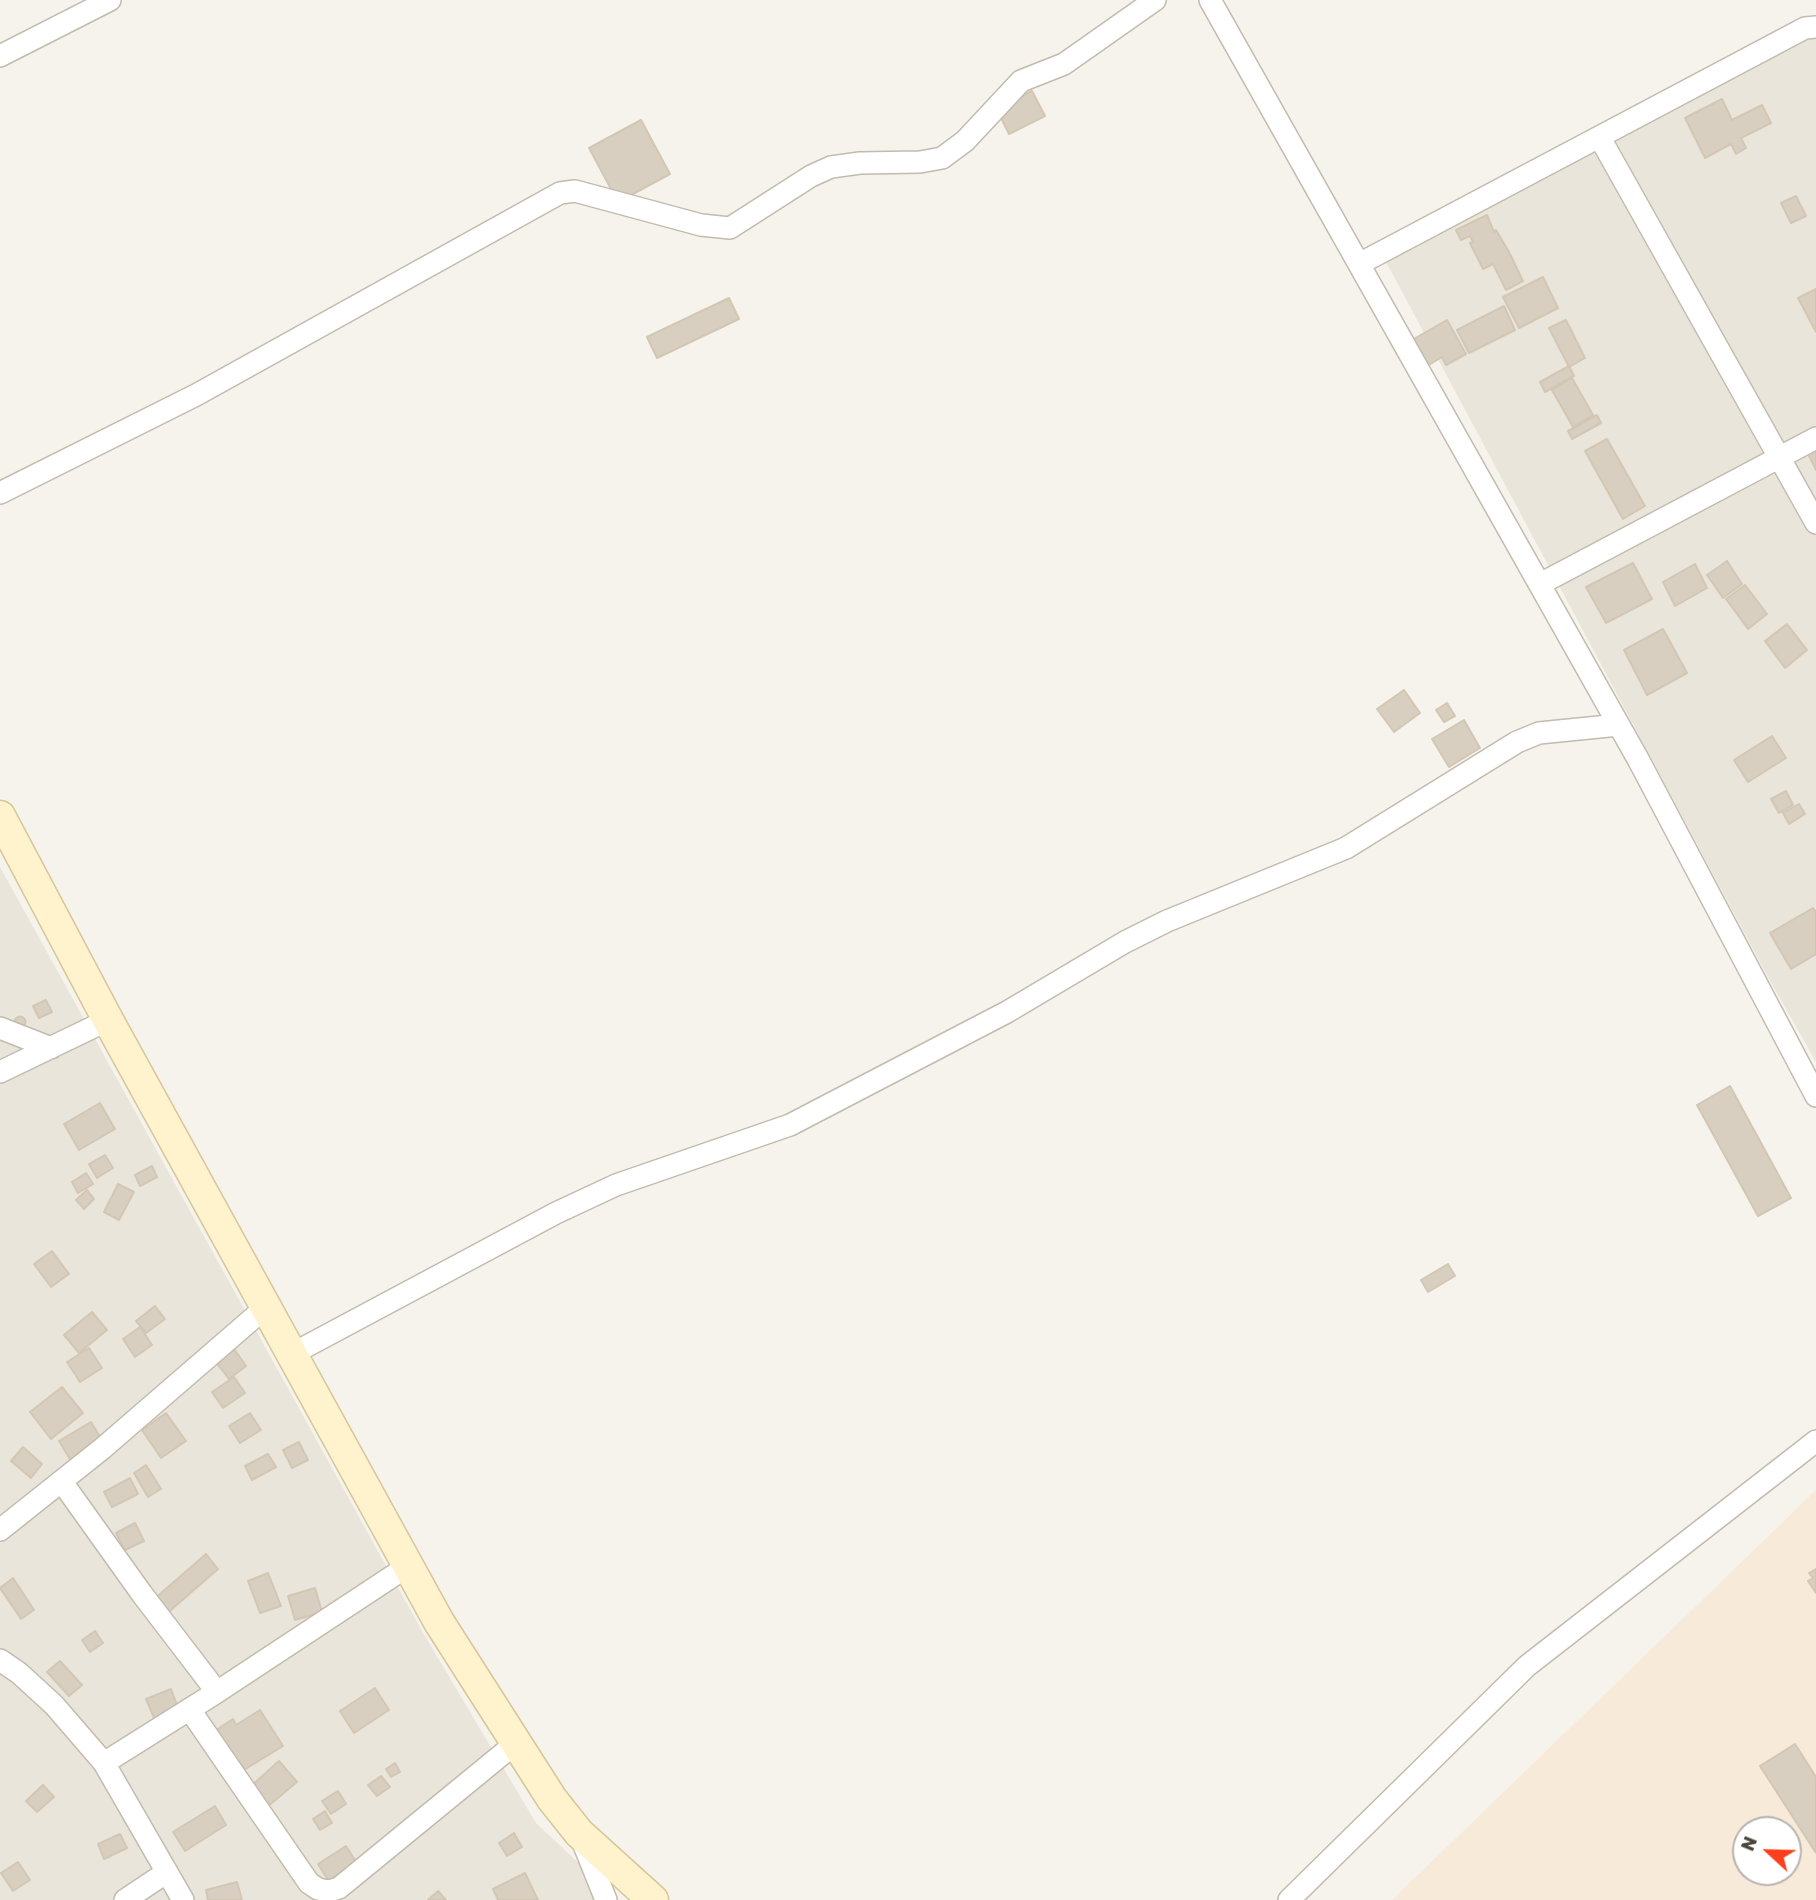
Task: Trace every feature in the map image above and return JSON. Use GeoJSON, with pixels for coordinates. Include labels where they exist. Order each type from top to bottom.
{"type":"FeatureCollection","features":[{"type":"Feature","properties":{"kind":"street"},"geometry":{"type":"LineString","coordinates":[[0,56],[110,0]]}},
{"type":"Feature","properties":{"kind":"street"},"geometry":{"type":"LineString","coordinates":[[0,493],[197,395],[559,193],[575,191],[701,225],[730,228],[811,176],[831,167],[860,163],[920,162],[942,158],[965,141],[1021,81],[1063,64],[1155,0]]}},
{"type":"Feature","properties":{"kind":"street"},"geometry":{"type":"LineString","coordinates":[[1210,0],[1619,725],[1816,1096]]}},
{"type":"Feature","properties":{"kind":"street"},"geometry":{"type":"LineString","coordinates":[[1359,264],[1805,28],[1816,27]]}},
{"type":"Feature","properties":{"kind":"street"},"geometry":{"type":"LineString","coordinates":[[1600,138],[1777,458],[1816,523]]}},
{"type":"Feature","properties":{"kind":"street"},"geometry":{"type":"LineString","coordinates":[[1540,584],[1816,438]]}},
{"type":"Feature","properties":{"kind":"street"},"geometry":{"type":"LineString","coordinates":[[292,1354],[556,1213],[616,1185],[790,1125],[1007,1012],[1156,926],[1346,848],[1517,742],[1539,733],[1619,725]]}},
{"type":"Feature","properties":{"kind":"street"},"geometry":{"type":"LineString","coordinates":[[0,816],[108,1020],[439,1622],[552,1799],[579,1833],[653,1900]]}},
{"type":"Feature","properties":{"kind":"street"},"geometry":{"type":"LineString","coordinates":[[0,1072],[108,1020]]}},
{"type":"Feature","properties":{"kind":"street"},"geometry":{"type":"LineString","coordinates":[[0,1028],[51,1048]]}},
{"type":"Feature","properties":{"kind":"street"},"geometry":{"type":"LineString","coordinates":[[0,1530],[62,1482],[266,1307]]}},
{"type":"Feature","properties":{"kind":"street"},"geometry":{"type":"LineString","coordinates":[[1289,1900],[1527,1666],[1816,1441]]}},
{"type":"Feature","properties":{"kind":"street"},"geometry":{"type":"LineString","coordinates":[[62,1482],[142,1594],[217,1692]]}},
{"type":"Feature","properties":{"kind":"street"},"geometry":{"type":"LineString","coordinates":[[104,1763],[190,1710],[408,1566]]}},
{"type":"Feature","properties":{"kind":"street"},"geometry":{"type":"LineString","coordinates":[[0,1660],[19,1673],[54,1706],[104,1763],[183,1900]]}},
{"type":"Feature","properties":{"kind":"street"},"geometry":{"type":"LineString","coordinates":[[190,1710],[309,1883],[318,1889],[329,1891],[339,1888],[516,1743]]}},
{"type":"Feature","properties":{"kind":"street"},"geometry":{"type":"LineString","coordinates":[[579,1833],[606,1900]]}},
{"type":"Feature","properties":{"kind":"street"},"geometry":{"type":"LineString","coordinates":[[125,1900],[167,1872]]}},
{"type":"Feature","properties":{"kind":"shaded area"},"geometry":{"type":"Polygon","coordinates":[[[1796,19],[1816,33],[1816,1062],[1376,243],[1796,19]]]}},
{"type":"Feature","properties":{"kind":"shaded area"},"geometry":{"type":"Polygon","coordinates":[[[0,867],[422,1631],[536,1823],[618,1900],[0,1900],[0,867]]]}},
{"type":"Feature","properties":{"kind":"shaded area"},"geometry":{"type":"Polygon","coordinates":[[[1816,1490],[1816,1900],[1392,1900],[1816,1490]]]}},
{"type":"Feature","properties":{"kind":"building"},"geometry":{"type":"Polygon","coordinates":[[[1032,91],[1045,116],[1009,134],[996,108],[1032,91]]]}},
{"type":"Feature","properties":{"kind":"building"},"geometry":{"type":"Polygon","coordinates":[[[1722,99],[1732,120],[1762,105],[1771,123],[1741,138],[1746,148],[1736,154],[1731,144],[1705,158],[1685,118],[1722,99]]]}},
{"type":"Feature","properties":{"kind":"building"},"geometry":{"type":"Polygon","coordinates":[[[641,120],[670,174],[618,202],[589,148],[641,120]]]}},
{"type":"Feature","properties":{"kind":"building"},"geometry":{"type":"Polygon","coordinates":[[[1796,196],[1806,216],[1791,223],[1781,203],[1796,196]]]}},
{"type":"Feature","properties":{"kind":"building"},"geometry":{"type":"Polygon","coordinates":[[[1487,215],[1523,281],[1506,290],[1493,264],[1483,269],[1470,243],[1473,242],[1470,236],[1461,240],[1456,230],[1487,215]]]}},
{"type":"Feature","properties":{"kind":"building"},"geometry":{"type":"Polygon","coordinates":[[[1543,277],[1558,308],[1519,328],[1503,297],[1543,277]]]}},
{"type":"Feature","properties":{"kind":"building"},"geometry":{"type":"Polygon","coordinates":[[[1816,289],[1816,332],[1798,298],[1816,289]]]}},
{"type":"Feature","properties":{"kind":"building"},"geometry":{"type":"Polygon","coordinates":[[[729,298],[739,319],[657,358],[647,337],[729,298]]]}},
{"type":"Feature","properties":{"kind":"building"},"geometry":{"type":"Polygon","coordinates":[[[1504,306],[1515,330],[1469,353],[1457,330],[1504,306]]]}},
{"type":"Feature","properties":{"kind":"building"},"geometry":{"type":"Polygon","coordinates":[[[1447,320],[1466,354],[1446,365],[1442,357],[1427,366],[1412,340],[1447,320]]]}},
{"type":"Feature","properties":{"kind":"building"},"geometry":{"type":"Polygon","coordinates":[[[1566,320],[1585,358],[1569,367],[1549,328],[1566,320]]]}},
{"type":"Feature","properties":{"kind":"building"},"geometry":{"type":"Polygon","coordinates":[[[1569,366],[1574,376],[1545,392],[1540,382],[1569,366]]]}},
{"type":"Feature","properties":{"kind":"building"},"geometry":{"type":"Polygon","coordinates":[[[1572,378],[1593,415],[1573,427],[1552,390],[1572,378]]]}},
{"type":"Feature","properties":{"kind":"building"},"geometry":{"type":"Polygon","coordinates":[[[1597,415],[1601,423],[1572,439],[1568,431],[1597,415]]]}},
{"type":"Feature","properties":{"kind":"building"},"geometry":{"type":"Polygon","coordinates":[[[1607,439],[1645,506],[1623,519],[1585,451],[1607,439]]]}},
{"type":"Feature","properties":{"kind":"building"},"geometry":{"type":"Polygon","coordinates":[[[1816,450],[1816,470],[1808,454],[1816,450]]]}},
{"type":"Feature","properties":{"kind":"building"},"geometry":{"type":"Polygon","coordinates":[[[1727,561],[1742,584],[1723,598],[1707,575],[1727,561]]]}},
{"type":"Feature","properties":{"kind":"building"},"geometry":{"type":"Polygon","coordinates":[[[1633,563],[1652,599],[1606,623],[1586,587],[1633,563]]]}},
{"type":"Feature","properties":{"kind":"building"},"geometry":{"type":"Polygon","coordinates":[[[1695,564],[1707,588],[1675,606],[1663,582],[1695,564]]]}},
{"type":"Feature","properties":{"kind":"building"},"geometry":{"type":"Polygon","coordinates":[[[1745,585],[1767,614],[1748,629],[1726,599],[1745,585]]]}},
{"type":"Feature","properties":{"kind":"building"},"geometry":{"type":"Polygon","coordinates":[[[1787,624],[1807,650],[1785,668],[1765,641],[1787,624]]]}},
{"type":"Feature","properties":{"kind":"building"},"geometry":{"type":"Polygon","coordinates":[[[1663,629],[1687,673],[1647,695],[1624,650],[1663,629]]]}},
{"type":"Feature","properties":{"kind":"building"},"geometry":{"type":"Polygon","coordinates":[[[1404,690],[1420,713],[1394,732],[1377,709],[1404,690]]]}},
{"type":"Feature","properties":{"kind":"building"},"geometry":{"type":"Polygon","coordinates":[[[1447,703],[1455,716],[1444,722],[1436,710],[1447,703]]]}},
{"type":"Feature","properties":{"kind":"building"},"geometry":{"type":"Polygon","coordinates":[[[1464,720],[1480,748],[1449,767],[1432,739],[1464,720]]]}},
{"type":"Feature","properties":{"kind":"building"},"geometry":{"type":"Polygon","coordinates":[[[1772,736],[1786,758],[1748,782],[1734,760],[1772,736]]]}},
{"type":"Feature","properties":{"kind":"building"},"geometry":{"type":"Polygon","coordinates":[[[1786,791],[1793,805],[1779,813],[1771,799],[1786,791]]]}},
{"type":"Feature","properties":{"kind":"building"},"geometry":{"type":"Polygon","coordinates":[[[1799,804],[1805,814],[1789,824],[1783,813],[1799,804]]]}},
{"type":"Feature","properties":{"kind":"building"},"geometry":{"type":"Polygon","coordinates":[[[1813,908],[1816,912],[1816,954],[1791,969],[1770,933],[1813,908]]]}},
{"type":"Feature","properties":{"kind":"building"},"geometry":{"type":"Polygon","coordinates":[[[46,1000],[52,1012],[39,1018],[33,1006],[46,1000]]]}},
{"type":"Feature","properties":{"kind":"building"},"geometry":{"type":"Polygon","coordinates":[[[20,1016],[26,1022],[20,1028],[14,1022],[20,1016]]]}},
{"type":"Feature","properties":{"kind":"building"},"geometry":{"type":"Polygon","coordinates":[[[1730,1086],[1791,1198],[1758,1216],[1697,1105],[1730,1086]]]}},
{"type":"Feature","properties":{"kind":"building"},"geometry":{"type":"Polygon","coordinates":[[[100,1103],[115,1129],[79,1150],[64,1124],[100,1103]]]}},
{"type":"Feature","properties":{"kind":"building"},"geometry":{"type":"Polygon","coordinates":[[[105,1155],[113,1168],[97,1178],[89,1164],[105,1155]]]}},
{"type":"Feature","properties":{"kind":"building"},"geometry":{"type":"Polygon","coordinates":[[[152,1166],[157,1177],[140,1186],[135,1175],[152,1166]]]}},
{"type":"Feature","properties":{"kind":"building"},"geometry":{"type":"Polygon","coordinates":[[[86,1173],[93,1184],[78,1193],[72,1182],[86,1173]]]}},
{"type":"Feature","properties":{"kind":"building"},"geometry":{"type":"Polygon","coordinates":[[[118,1184],[134,1192],[119,1220],[104,1212],[118,1184]]]}},
{"type":"Feature","properties":{"kind":"building"},"geometry":{"type":"Polygon","coordinates":[[[87,1190],[94,1199],[84,1209],[76,1200],[87,1190]]]}},
{"type":"Feature","properties":{"kind":"building"},"geometry":{"type":"Polygon","coordinates":[[[52,1251],[69,1274],[51,1287],[34,1264],[52,1251]]]}},
{"type":"Feature","properties":{"kind":"building"},"geometry":{"type":"Polygon","coordinates":[[[1448,1264],[1455,1276],[1428,1292],[1421,1280],[1448,1264]]]}},
{"type":"Feature","properties":{"kind":"building"},"geometry":{"type":"Polygon","coordinates":[[[155,1306],[165,1319],[146,1333],[136,1321],[155,1306]]]}},
{"type":"Feature","properties":{"kind":"building"},"geometry":{"type":"Polygon","coordinates":[[[92,1312],[107,1330],[79,1353],[64,1335],[92,1312]]]}},
{"type":"Feature","properties":{"kind":"building"},"geometry":{"type":"Polygon","coordinates":[[[140,1327],[152,1345],[135,1357],[123,1339],[140,1327]]]}},
{"type":"Feature","properties":{"kind":"building"},"geometry":{"type":"Polygon","coordinates":[[[232,1346],[246,1366],[229,1379],[214,1360],[232,1346]]]}},
{"type":"Feature","properties":{"kind":"building"},"geometry":{"type":"Polygon","coordinates":[[[89,1348],[102,1368],[80,1382],[67,1362],[89,1348]]]}},
{"type":"Feature","properties":{"kind":"building"},"geometry":{"type":"Polygon","coordinates":[[[234,1377],[245,1393],[223,1408],[212,1392],[234,1377]]]}},
{"type":"Feature","properties":{"kind":"building"},"geometry":{"type":"Polygon","coordinates":[[[62,1387],[83,1413],[51,1439],[30,1412],[62,1387]]]}},
{"type":"Feature","properties":{"kind":"building"},"geometry":{"type":"Polygon","coordinates":[[[166,1413],[186,1441],[161,1458],[142,1430],[166,1413]]]}},
{"type":"Feature","properties":{"kind":"building"},"geometry":{"type":"Polygon","coordinates":[[[250,1413],[261,1430],[240,1443],[229,1426],[250,1413]]]}},
{"type":"Feature","properties":{"kind":"building"},"geometry":{"type":"Polygon","coordinates":[[[91,1422],[103,1442],[71,1461],[59,1441],[91,1422]]]}},
{"type":"Feature","properties":{"kind":"building"},"geometry":{"type":"Polygon","coordinates":[[[299,1442],[308,1460],[292,1468],[283,1450],[299,1442]]]}},
{"type":"Feature","properties":{"kind":"building"},"geometry":{"type":"Polygon","coordinates":[[[23,1447],[42,1464],[31,1478],[11,1461],[23,1447]]]}},
{"type":"Feature","properties":{"kind":"building"},"geometry":{"type":"Polygon","coordinates":[[[268,1454],[276,1467],[252,1480],[245,1466],[268,1454]]]}},
{"type":"Feature","properties":{"kind":"building"},"geometry":{"type":"Polygon","coordinates":[[[146,1465],[161,1489],[148,1497],[134,1473],[146,1465]]]}},
{"type":"Feature","properties":{"kind":"building"},"geometry":{"type":"Polygon","coordinates":[[[130,1478],[138,1494],[112,1507],[104,1492],[130,1478]]]}},
{"type":"Feature","properties":{"kind":"building"},"geometry":{"type":"Polygon","coordinates":[[[135,1523],[144,1541],[125,1550],[116,1533],[135,1523]]]}},
{"type":"Feature","properties":{"kind":"building"},"geometry":{"type":"Polygon","coordinates":[[[206,1554],[218,1569],[164,1616],[152,1601],[206,1554]]]}},
{"type":"Feature","properties":{"kind":"building"},"geometry":{"type":"Polygon","coordinates":[[[1816,1569],[1816,1593],[1808,1581],[1813,1578],[1809,1573],[1816,1569]]]}},
{"type":"Feature","properties":{"kind":"building"},"geometry":{"type":"Polygon","coordinates":[[[268,1573],[281,1606],[260,1613],[248,1581],[268,1573]]]}},
{"type":"Feature","properties":{"kind":"building"},"geometry":{"type":"Polygon","coordinates":[[[13,1578],[34,1610],[21,1619],[0,1588],[13,1578]]]}},
{"type":"Feature","properties":{"kind":"building"},"geometry":{"type":"Polygon","coordinates":[[[315,1588],[322,1612],[295,1620],[288,1596],[315,1588]]]}},
{"type":"Feature","properties":{"kind":"building"},"geometry":{"type":"Polygon","coordinates":[[[95,1631],[103,1643],[90,1652],[82,1640],[95,1631]]]}},
{"type":"Feature","properties":{"kind":"building"},"geometry":{"type":"Polygon","coordinates":[[[60,1661],[82,1685],[69,1696],[47,1672],[60,1661]]]}},
{"type":"Feature","properties":{"kind":"building"},"geometry":{"type":"Polygon","coordinates":[[[375,1688],[389,1710],[354,1733],[340,1711],[375,1688]]]}},
{"type":"Feature","properties":{"kind":"building"},"geometry":{"type":"Polygon","coordinates":[[[171,1689],[179,1710],[155,1720],[146,1699],[171,1689]]]}},
{"type":"Feature","properties":{"kind":"building"},"geometry":{"type":"Polygon","coordinates":[[[260,1710],[283,1746],[239,1773],[213,1732],[233,1719],[236,1725],[260,1710]]]}},
{"type":"Feature","properties":{"kind":"building"},"geometry":{"type":"Polygon","coordinates":[[[1795,1744],[1816,1777],[1816,1853],[1802,1831],[1802,1816],[1792,1816],[1760,1766],[1795,1744]]]}},
{"type":"Feature","properties":{"kind":"building"},"geometry":{"type":"Polygon","coordinates":[[[279,1761],[297,1782],[267,1807],[250,1787],[279,1761]]]}},
{"type":"Feature","properties":{"kind":"building"},"geometry":{"type":"Polygon","coordinates":[[[395,1763],[400,1772],[391,1777],[386,1769],[395,1763]]]}},
{"type":"Feature","properties":{"kind":"building"},"geometry":{"type":"Polygon","coordinates":[[[381,1776],[390,1787],[377,1796],[368,1785],[381,1776]]]}},
{"type":"Feature","properties":{"kind":"building"},"geometry":{"type":"Polygon","coordinates":[[[43,1785],[54,1797],[37,1812],[26,1801],[43,1785]]]}},
{"type":"Feature","properties":{"kind":"building"},"geometry":{"type":"Polygon","coordinates":[[[338,1791],[346,1804],[331,1814],[322,1801],[338,1791]]]}},
{"type":"Feature","properties":{"kind":"building"},"geometry":{"type":"Polygon","coordinates":[[[215,1806],[226,1825],[185,1851],[173,1832],[215,1806]]]}},
{"type":"Feature","properties":{"kind":"building"},"geometry":{"type":"Polygon","coordinates":[[[325,1811],[332,1823],[320,1830],[313,1819],[325,1811]]]}},
{"type":"Feature","properties":{"kind":"building"},"geometry":{"type":"Polygon","coordinates":[[[514,1833],[522,1847],[507,1856],[499,1843],[514,1833]]]}},
{"type":"Feature","properties":{"kind":"building"},"geometry":{"type":"Polygon","coordinates":[[[120,1834],[127,1848],[104,1859],[98,1844],[120,1834]]]}},
{"type":"Feature","properties":{"kind":"building"},"geometry":{"type":"Polygon","coordinates":[[[346,1846],[360,1868],[332,1886],[318,1864],[346,1846]]]}},
{"type":"Feature","properties":{"kind":"building"},"geometry":{"type":"Polygon","coordinates":[[[18,1862],[30,1880],[13,1891],[1,1873],[18,1862]]]}},
{"type":"Feature","properties":{"kind":"building"},"geometry":{"type":"Polygon","coordinates":[[[525,1873],[538,1900],[498,1900],[493,1889],[525,1873]]]}},
{"type":"Feature","properties":{"kind":"building"},"geometry":{"type":"Polygon","coordinates":[[[237,1882],[242,1900],[208,1900],[206,1890],[237,1882]]]}},
{"type":"Feature","properties":{"kind":"building"},"geometry":{"type":"Polygon","coordinates":[[[438,1891],[446,1900],[428,1900],[438,1891]]]}}]}
